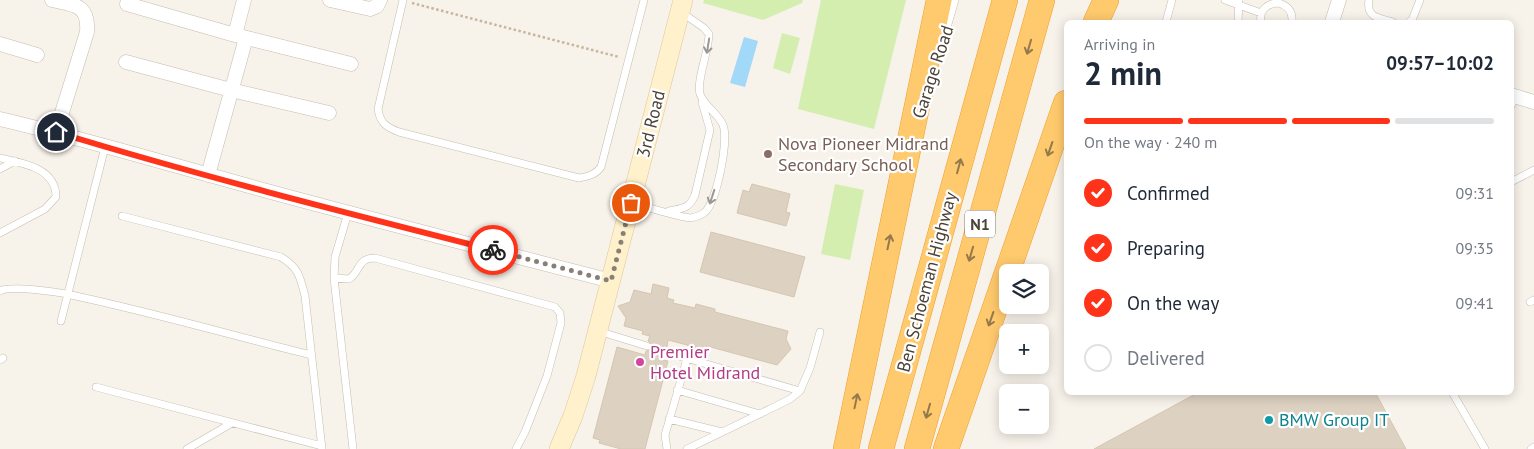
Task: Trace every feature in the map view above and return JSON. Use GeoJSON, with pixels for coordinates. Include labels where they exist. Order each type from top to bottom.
{"type":"FeatureCollection","features":[{"type":"Feature","properties":{"kind":"highway"},"geometry":{"type":"LineString","coordinates":[[846,449],[939,0]]}},
{"type":"Feature","properties":{"kind":"highway","name":"Ben Schoeman Highway"},"geometry":{"type":"LineString","coordinates":[[881,449],[1005,0]]}},
{"type":"Feature","properties":{"kind":"highway","name":"Ben Schoeman Highway"},"geometry":{"type":"LineString","coordinates":[[917,449],[1042,0]]}},
{"type":"Feature","properties":{"kind":"highway"},"geometry":{"type":"LineString","coordinates":[[1096,20],[1106,0]]}},
{"type":"Feature","properties":{"kind":"highway"},"geometry":{"type":"LineString","coordinates":[[946,449],[1064,109]]}},
{"type":"Feature","properties":{"kind":"street"},"geometry":{"type":"LineString","coordinates":[[52,0],[82,8],[88,22],[87,32],[56,132]]}},
{"type":"Feature","properties":{"kind":"street"},"geometry":{"type":"LineString","coordinates":[[208,175],[231,90],[241,36],[244,0]]}},
{"type":"Feature","properties":{"kind":"street"},"geometry":{"type":"LineString","coordinates":[[330,0],[370,9],[377,6],[380,0]]}},
{"type":"Feature","properties":{"kind":"street"},"geometry":{"type":"LineString","coordinates":[[1333,20],[1339,0]]}},
{"type":"Feature","properties":{"kind":"street"},"geometry":{"type":"LineString","coordinates":[[127,4],[351,64]]}},
{"type":"Feature","properties":{"kind":"street","name":"3rd Road"},"geometry":{"type":"LineString","coordinates":[[559,449],[573,416],[598,331],[682,6]]}},
{"type":"Feature","properties":{"kind":"street"},"geometry":{"type":"LineString","coordinates":[[0,44],[37,55]]}},
{"type":"Feature","properties":{"kind":"street"},"geometry":{"type":"LineString","coordinates":[[126,62],[231,90],[329,113]]}},
{"type":"Feature","properties":{"kind":"street"},"geometry":{"type":"LineString","coordinates":[[1514,99],[1534,102]]}},
{"type":"Feature","properties":{"kind":"street"},"geometry":{"type":"LineString","coordinates":[[0,119],[56,132],[104,147],[348,213],[611,281]]}},
{"type":"Feature","properties":{"kind":"lane"},"geometry":{"type":"LineString","coordinates":[[403,0],[378,109],[384,125],[399,132],[579,178],[597,172],[604,157],[644,0]]}},
{"type":"Feature","properties":{"kind":"lane","name":"Garage Road"},"geometry":{"type":"LineString","coordinates":[[940,54],[955,0]]}},
{"type":"Feature","properties":{"kind":"lane"},"geometry":{"type":"LineString","coordinates":[[1095,20],[1099,0]]}},
{"type":"Feature","properties":{"kind":"lane"},"geometry":{"type":"LineString","coordinates":[[1168,20],[1172,0]]}},
{"type":"Feature","properties":{"kind":"lane"},"geometry":{"type":"LineString","coordinates":[[1225,0],[1239,3],[1261,13]]}},
{"type":"Feature","properties":{"kind":"lane"},"geometry":{"type":"LineString","coordinates":[[1369,0],[1368,9],[1370,13],[1375,17],[1386,20]]}},
{"type":"Feature","properties":{"kind":"lane"},"geometry":{"type":"LineString","coordinates":[[1412,20],[1420,0]]}},
{"type":"Feature","properties":{"kind":"lane"},"geometry":{"type":"LineString","coordinates":[[1238,20],[1239,3]]}},
{"type":"Feature","properties":{"kind":"lane"},"geometry":{"type":"LineString","coordinates":[[1261,20],[1261,13],[1268,5],[1279,3],[1289,8],[1292,13],[1292,20]]}},
{"type":"Feature","properties":{"kind":"lane"},"geometry":{"type":"LineString","coordinates":[[666,212],[684,208],[691,204],[695,195],[710,130],[699,84],[709,43],[709,34],[682,6]]}},
{"type":"Feature","properties":{"kind":"lane","name":"Garage Road"},"geometry":{"type":"LineString","coordinates":[[909,144],[929,88]]}},
{"type":"Feature","properties":{"kind":"lane"},"geometry":{"type":"LineString","coordinates":[[631,203],[690,218],[704,214],[711,204],[724,158],[726,134],[723,123],[700,94]]}},
{"type":"Feature","properties":{"kind":"lane"},"geometry":{"type":"LineString","coordinates":[[61,321],[104,147]]}},
{"type":"Feature","properties":{"kind":"lane"},"geometry":{"type":"LineString","coordinates":[[0,158],[42,170],[51,178],[56,188],[56,197],[45,209],[0,233]]}},
{"type":"Feature","properties":{"kind":"lane"},"geometry":{"type":"LineString","coordinates":[[0,169],[15,161]]}},
{"type":"Feature","properties":{"kind":"lane"},"geometry":{"type":"LineString","coordinates":[[1514,180],[1534,170]]}},
{"type":"Feature","properties":{"kind":"lane"},"geometry":{"type":"LineString","coordinates":[[348,213],[335,257],[334,278],[353,449]]}},
{"type":"Feature","properties":{"kind":"lane"},"geometry":{"type":"LineString","coordinates":[[96,387],[322,448],[310,355],[305,296],[300,276],[294,266],[281,257],[122,216]]}},
{"type":"Feature","properties":{"kind":"lane"},"geometry":{"type":"LineString","coordinates":[[334,278],[349,279],[355,274],[363,260],[375,258],[555,307],[560,313],[561,323],[546,376],[525,432],[516,449]]}},
{"type":"Feature","properties":{"kind":"lane"},"geometry":{"type":"LineString","coordinates":[[0,291],[5,288],[17,288],[69,294],[310,355]]}},
{"type":"Feature","properties":{"kind":"lane"},"geometry":{"type":"LineString","coordinates":[[598,331],[647,346]]}},
{"type":"Feature","properties":{"kind":"lane"},"geometry":{"type":"LineString","coordinates":[[687,449],[790,399],[800,391],[810,368],[820,332]]}},
{"type":"Feature","properties":{"kind":"lane"},"geometry":{"type":"LineString","coordinates":[[665,352],[800,391]]}},
{"type":"Feature","properties":{"kind":"lane"},"geometry":{"type":"LineString","coordinates":[[667,449],[665,435],[686,359]]}},
{"type":"Feature","properties":{"kind":"lane"},"geometry":{"type":"LineString","coordinates":[[677,390],[760,414]]}},
{"type":"Feature","properties":{"kind":"lane"},"geometry":{"type":"LineString","coordinates":[[1454,395],[1486,449]]}},
{"type":"Feature","properties":{"kind":"lane"},"geometry":{"type":"LineString","coordinates":[[669,419],[723,432]]}},
{"type":"Feature","properties":{"kind":"lane"},"geometry":{"type":"LineString","coordinates":[[187,449],[232,423]]}},
{"type":"Feature","properties":{"kind":"path"},"geometry":{"type":"LineString","coordinates":[[403,0],[628,60]]}},
{"type":"Feature","properties":{"kind":"green space"},"geometry":{"type":"Polygon","coordinates":[[[704,0],[803,0],[802,3],[763,20],[703,3],[704,0]]]}},
{"type":"Feature","properties":{"kind":"green space"},"geometry":{"type":"Polygon","coordinates":[[[821,0],[906,0],[874,129],[798,109],[821,0]]]}},
{"type":"Feature","properties":{"kind":"green space"},"geometry":{"type":"Polygon","coordinates":[[[782,33],[800,38],[790,74],[773,68],[782,33]]]}},
{"type":"Feature","properties":{"kind":"green space"},"geometry":{"type":"Polygon","coordinates":[[[835,184],[864,190],[850,260],[821,254],[835,184]]]}},
{"type":"Feature","properties":{"kind":"water"},"geometry":{"type":"Polygon","coordinates":[[[744,37],[758,41],[745,87],[730,83],[744,37]]]}},
{"type":"Feature","properties":{"kind":"building"},"geometry":{"type":"Polygon","coordinates":[[[752,184],[790,194],[786,212],[790,213],[786,226],[737,213],[743,190],[749,192],[752,184]]]}},
{"type":"Feature","properties":{"kind":"building"},"geometry":{"type":"Polygon","coordinates":[[[711,232],[805,257],[794,297],[700,272],[711,232]]]}},
{"type":"Feature","properties":{"kind":"building","name":"Premier Hotel Midrand"},"geometry":{"type":"Polygon","coordinates":[[[653,284],[669,288],[667,298],[674,300],[673,303],[695,308],[696,304],[715,309],[715,312],[788,331],[786,339],[791,349],[777,365],[707,346],[706,350],[668,340],[667,347],[662,348],[660,351],[664,357],[663,360],[668,361],[645,449],[621,449],[599,443],[600,440],[593,438],[617,347],[645,355],[646,351],[652,347],[648,341],[650,336],[642,334],[643,331],[624,326],[626,318],[618,306],[630,302],[634,290],[651,294],[653,284]]]}},
{"type":"Feature","properties":{"kind":"building","name":"BMW Group IT"},"geometry":{"type":"Polygon","coordinates":[[[1193,395],[1377,395],[1406,449],[1094,449],[1193,395]]]}},
{"type":"Feature","properties":{"kind":"way so far"},"geometry":{"type":"LineString","coordinates":[[493,250],[611,281],[631,203]]}},
{"type":"Feature","properties":{"kind":"place","name":"Nova Pioneer Midrand Secondary School"},"geometry":{"type":"Point","coordinates":[768,154]}},
{"type":"Feature","properties":{"kind":"place","name":"Premier Hotel Midrand"},"geometry":{"type":"Point","coordinates":[640,362]}},
{"type":"Feature","properties":{"kind":"place","name":"BMW Group IT"},"geometry":{"type":"Point","coordinates":[1269,420]}},
{"type":"Feature","properties":{"kind":"route"},"geometry":{"type":"LineString","coordinates":[[56,132],[104,147],[493,250]]}}]}
